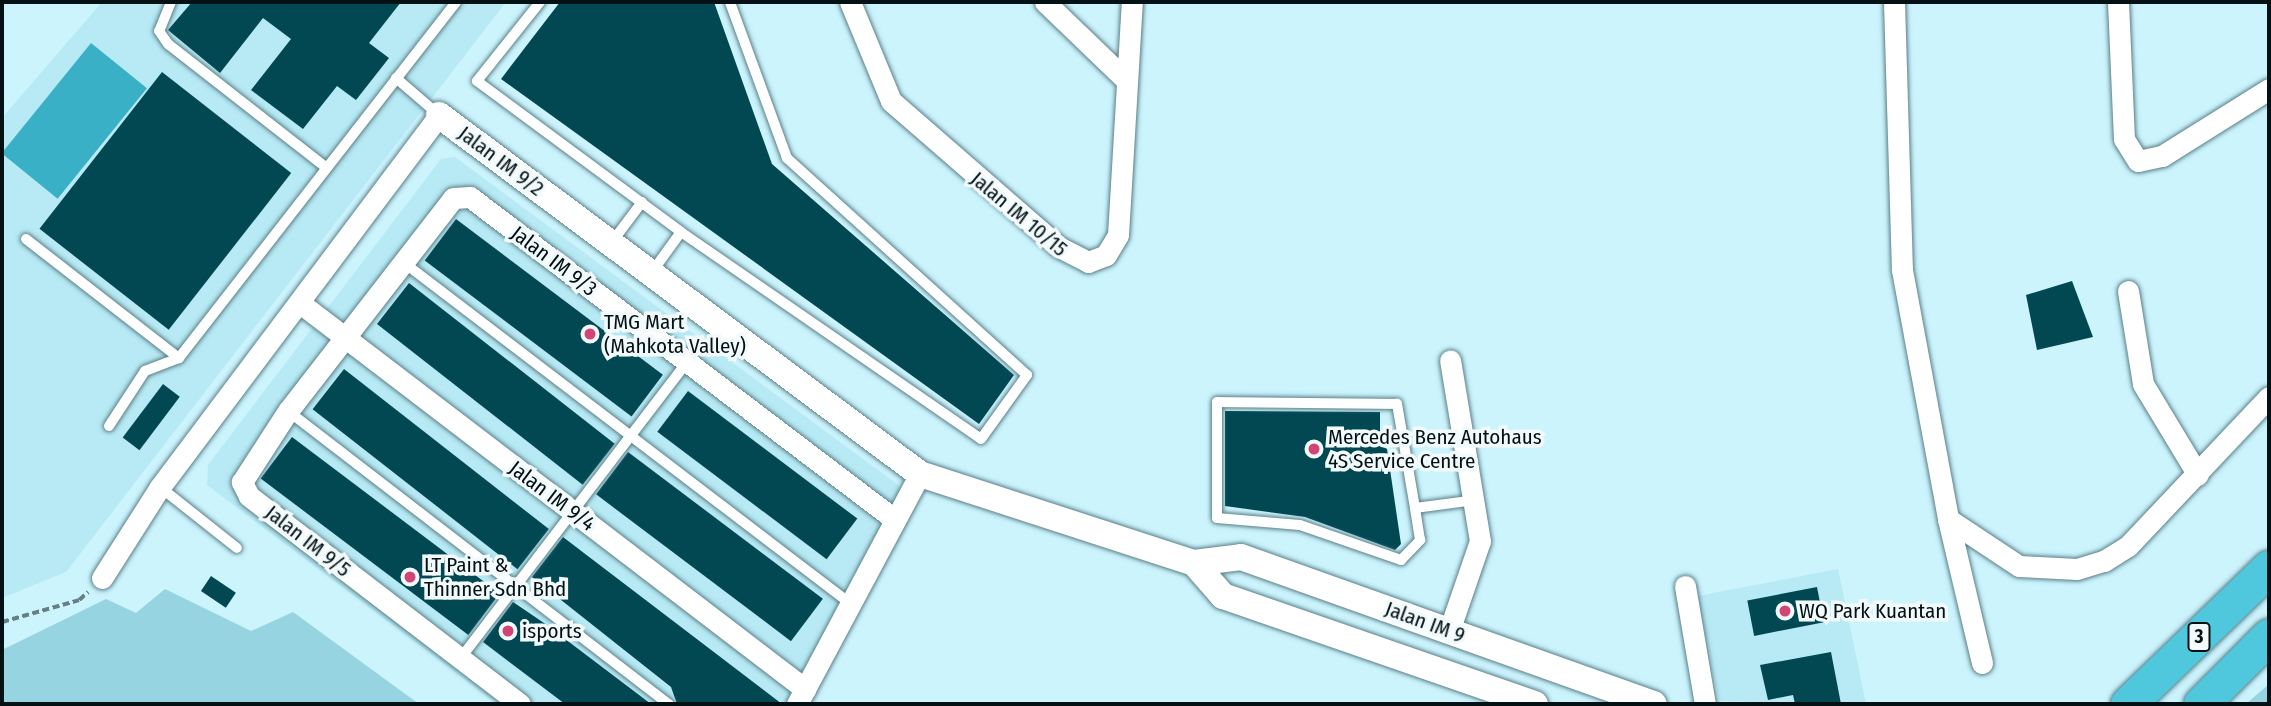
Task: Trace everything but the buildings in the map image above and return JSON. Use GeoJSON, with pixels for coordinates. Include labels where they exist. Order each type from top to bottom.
{"type":"FeatureCollection","features":[{"type":"Feature","properties":{"kind":"highway","name":"3"},"geometry":{"type":"LineString","coordinates":[[2128,704],[2269,568]]}},
{"type":"Feature","properties":{"kind":"highway","name":"3"},"geometry":{"type":"LineString","coordinates":[[2202,704],[2269,636]]}},
{"type":"Feature","properties":{"kind":"street","name":"Jalan IM 10/15"},"geometry":{"type":"LineString","coordinates":[[850,2],[891,101],[1075,260],[1101,259],[1118,235],[1124,78],[1132,2]]}},
{"type":"Feature","properties":{"kind":"street"},"geometry":{"type":"LineString","coordinates":[[1045,2],[1124,78]]}},
{"type":"Feature","properties":{"kind":"street"},"geometry":{"type":"LineString","coordinates":[[1895,2],[1902,270],[1948,519],[1982,663]]}},
{"type":"Feature","properties":{"kind":"street"},"geometry":{"type":"LineString","coordinates":[[2118,2],[2124,139],[2138,161],[2162,156],[2269,89]]}},
{"type":"Feature","properties":{"kind":"street","name":"Jalan IM 9/2"},"geometry":{"type":"LineString","coordinates":[[102,578],[160,487],[439,115],[920,474]]}},
{"type":"Feature","properties":{"kind":"street","name":"Jalan IM 9/3"},"geometry":{"type":"LineString","coordinates":[[344,338],[453,198],[470,197],[894,519]]}},
{"type":"Feature","properties":{"kind":"street"},"geometry":{"type":"LineString","coordinates":[[2128,291],[2143,384],[2198,475]]}},
{"type":"Feature","properties":{"kind":"street","name":"Jalan IM 9/4"},"geometry":{"type":"LineString","coordinates":[[300,303],[572,511],[801,696]]}},
{"type":"Feature","properties":{"kind":"street","name":"Jalan IM 9/5"},"geometry":{"type":"LineString","coordinates":[[344,338],[245,470],[249,496],[520,704]]}},
{"type":"Feature","properties":{"kind":"street"},"geometry":{"type":"LineString","coordinates":[[1449,631],[1480,541],[1476,500],[1450,360]]}},
{"type":"Feature","properties":{"kind":"street"},"geometry":{"type":"LineString","coordinates":[[1948,519],[2019,566],[2077,569],[2128,546],[2269,397]]}},
{"type":"Feature","properties":{"kind":"street"},"geometry":{"type":"LineString","coordinates":[[801,696],[920,474]]}},
{"type":"Feature","properties":{"kind":"street","name":"Jalan IM 9"},"geometry":{"type":"LineString","coordinates":[[920,474],[1194,563],[1241,556],[1654,704]]}},
{"type":"Feature","properties":{"kind":"street","name":"Jalan IM 9"},"geometry":{"type":"LineString","coordinates":[[1194,563],[1223,596],[1535,704]]}},
{"type":"Feature","properties":{"kind":"street"},"geometry":{"type":"LineString","coordinates":[[1259,608],[1255,580],[1271,567]]}},
{"type":"Feature","properties":{"kind":"street"},"geometry":{"type":"LineString","coordinates":[[1289,618],[1300,607],[1304,579]]}},
{"type":"Feature","properties":{"kind":"street"},"geometry":{"type":"LineString","coordinates":[[1685,586],[1705,704]]}},
{"type":"Feature","properties":{"kind":"lane"},"geometry":{"type":"LineString","coordinates":[[171,2],[159,31],[168,44],[323,165]]}},
{"type":"Feature","properties":{"kind":"lane"},"geometry":{"type":"LineString","coordinates":[[109,426],[145,371],[180,358],[323,165],[456,2]]}},
{"type":"Feature","properties":{"kind":"lane"},"geometry":{"type":"LineString","coordinates":[[540,2],[477,81],[681,232],[981,439],[1027,374],[787,158],[730,2]]}},
{"type":"Feature","properties":{"kind":"lane"},"geometry":{"type":"LineString","coordinates":[[396,78],[439,115]]}},
{"type":"Feature","properties":{"kind":"lane"},"geometry":{"type":"LineString","coordinates":[[611,243],[642,202]]}},
{"type":"Feature","properties":{"kind":"lane"},"geometry":{"type":"LineString","coordinates":[[651,273],[681,232]]}},
{"type":"Feature","properties":{"kind":"lane"},"geometry":{"type":"LineString","coordinates":[[26,239],[180,358]]}},
{"type":"Feature","properties":{"kind":"lane"},"geometry":{"type":"LineString","coordinates":[[403,262],[851,604]]}},
{"type":"Feature","properties":{"kind":"lane"},"geometry":{"type":"LineString","coordinates":[[460,659],[687,362]]}},
{"type":"Feature","properties":{"kind":"lane"},"geometry":{"type":"LineString","coordinates":[[1217,402],[1397,404],[1415,508],[1420,540],[1401,560],[1300,525],[1217,518],[1217,402]]}},
{"type":"Feature","properties":{"kind":"lane"},"geometry":{"type":"LineString","coordinates":[[288,411],[669,704]]}},
{"type":"Feature","properties":{"kind":"lane"},"geometry":{"type":"LineString","coordinates":[[160,487],[237,548]]}},
{"type":"Feature","properties":{"kind":"lane"},"geometry":{"type":"LineString","coordinates":[[1415,508],[1476,500]]}},
{"type":"Feature","properties":{"kind":"path"},"geometry":{"type":"LineString","coordinates":[[2,622],[79,600],[102,578]]}},
{"type":"Feature","properties":{"kind":"shaded area"},"geometry":{"type":"Polygon","coordinates":[[[102,2],[506,2],[66,572],[2,598],[2,118],[102,2]]]}},
{"type":"Feature","properties":{"kind":"shaded area"},"geometry":{"type":"Polygon","coordinates":[[[91,43],[147,88],[58,199],[2,153],[91,43]]]}},
{"type":"Feature","properties":{"kind":"shaded area"},"geometry":{"type":"Polygon","coordinates":[[[455,157],[905,490],[803,704],[497,704],[207,485],[208,465],[441,159],[455,157]]]}},
{"type":"Feature","properties":{"kind":"shaded area"},"geometry":{"type":"Polygon","coordinates":[[[1838,569],[1866,704],[1719,701],[1698,596],[1838,569]]]}},
{"type":"Feature","properties":{"kind":"shaded area"},"geometry":{"type":"Polygon","coordinates":[[[165,589],[251,631],[293,612],[419,704],[2,704],[2,650],[106,599],[136,613],[165,589]]]}},
{"type":"Feature","properties":{"kind":"shaded area"},"geometry":{"type":"Polygon","coordinates":[[[2269,684],[2269,704],[2246,704],[2269,684]]]}},
{"type":"Feature","properties":{"kind":"place","name":"TMG Mart (Mahkota Valley)"},"geometry":{"type":"Point","coordinates":[590,334]}},
{"type":"Feature","properties":{"kind":"place","name":"Mercedes Benz Autohaus 4S Service Centre"},"geometry":{"type":"Point","coordinates":[1314,449]}},
{"type":"Feature","properties":{"kind":"place","name":"LT Paint & Thinner Sdn Bhd"},"geometry":{"type":"Point","coordinates":[410,577]}},
{"type":"Feature","properties":{"kind":"place","name":"WQ Park Kuantan"},"geometry":{"type":"Point","coordinates":[1785,611]}},
{"type":"Feature","properties":{"kind":"place","name":"isports"},"geometry":{"type":"Point","coordinates":[508,631]}}]}
